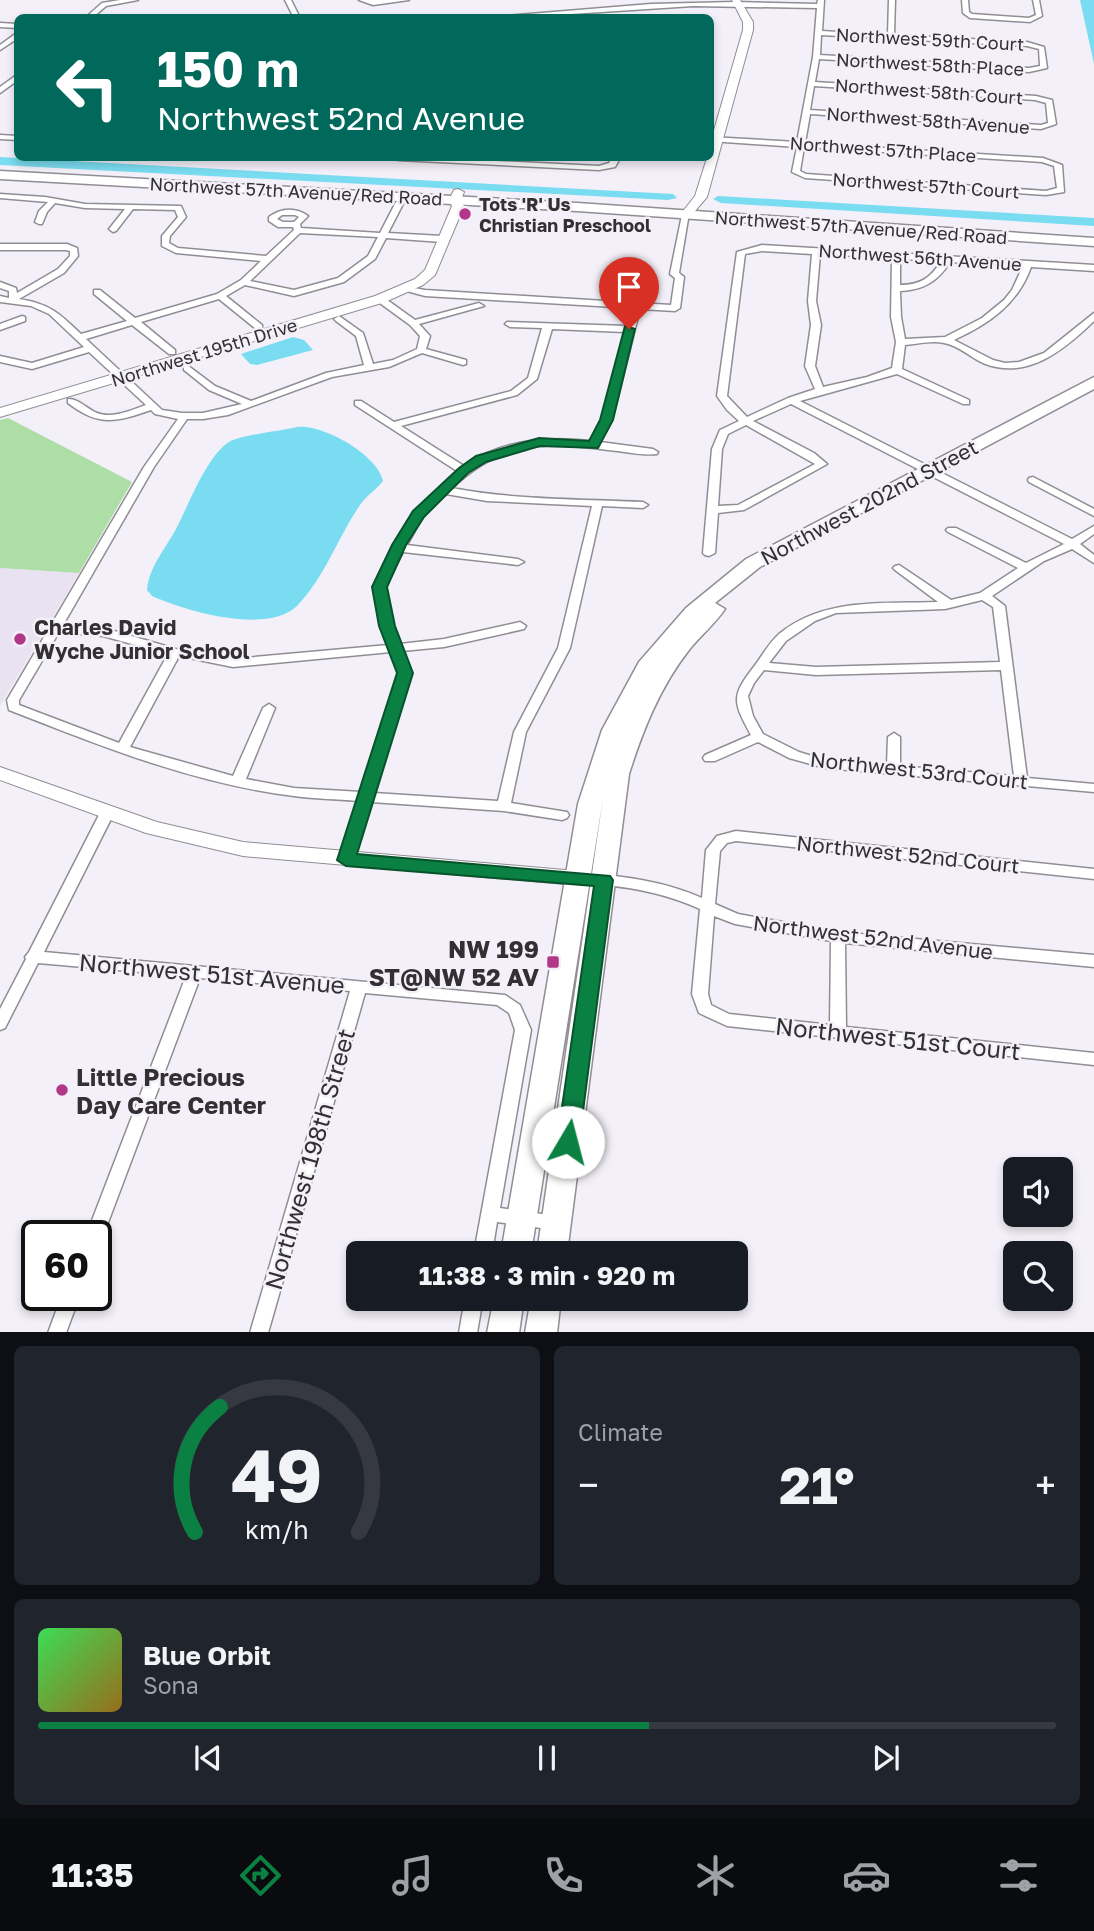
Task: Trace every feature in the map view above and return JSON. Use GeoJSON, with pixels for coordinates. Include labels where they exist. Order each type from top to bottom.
{"type":"FeatureCollection","features":[{"type":"Feature","properties":{"kind":"main road","name":"Northwest 57th Avenue/Red Road"},"geometry":{"type":"LineString","coordinates":[[0,167],[1094,232]]}},
{"type":"Feature","properties":{"kind":"main road","name":"Northwest 57th Avenue/Red Road"},"geometry":{"type":"LineString","coordinates":[[0,175],[456,196]]}},
{"type":"Feature","properties":{"kind":"main road","name":"Northwest 57th Avenue/Red Road"},"geometry":{"type":"LineString","coordinates":[[690,210],[1094,242]]}},
{"type":"Feature","properties":{"kind":"main road","name":"Northwest 202nd Street"},"geometry":{"type":"LineString","coordinates":[[933,473],[1094,382]]}},
{"type":"Feature","properties":{"kind":"main road","name":"Northwest 202nd Street"},"geometry":{"type":"LineString","coordinates":[[591,879],[626,744],[668,648],[703,600],[753,563],[1094,394]]}},
{"type":"Feature","properties":{"kind":"main road"},"geometry":{"type":"LineString","coordinates":[[518,1241],[591,879]]}},
{"type":"Feature","properties":{"kind":"main road"},"geometry":{"type":"LineString","coordinates":[[554,1241],[591,879]]}},
{"type":"Feature","properties":{"kind":"main road"},"geometry":{"type":"LineString","coordinates":[[503,1332],[507,1311]]}},
{"type":"Feature","properties":{"kind":"main road"},"geometry":{"type":"LineString","coordinates":[[541,1332],[544,1311]]}},
{"type":"Feature","properties":{"kind":"street"},"geometry":{"type":"LineString","coordinates":[[93,14],[104,4],[135,0]]}},
{"type":"Feature","properties":{"kind":"street"},"geometry":{"type":"LineString","coordinates":[[362,0],[406,0]]}},
{"type":"Feature","properties":{"kind":"street"},"geometry":{"type":"LineString","coordinates":[[891,36],[892,0]]}},
{"type":"Feature","properties":{"kind":"street"},"geometry":{"type":"LineString","coordinates":[[965,0],[965,13],[970,16],[1036,19],[1039,16],[1036,0]]}},
{"type":"Feature","properties":{"kind":"street"},"geometry":{"type":"LineString","coordinates":[[714,133],[736,26],[731,1]]}},
{"type":"Feature","properties":{"kind":"street"},"geometry":{"type":"LineString","coordinates":[[714,135],[748,30],[731,1]]}},
{"type":"Feature","properties":{"kind":"street"},"geometry":{"type":"LineString","coordinates":[[525,14],[655,2],[820,3],[816,57],[800,143]]}},
{"type":"Feature","properties":{"kind":"street","name":"Northwest 59th Court"},"geometry":{"type":"LineString","coordinates":[[817,33],[1042,48],[1044,68]]}},
{"type":"Feature","properties":{"kind":"street"},"geometry":{"type":"LineString","coordinates":[[0,48],[14,37]]}},
{"type":"Feature","properties":{"kind":"street","name":"Northwest 58th Place"},"geometry":{"type":"LineString","coordinates":[[816,57],[1029,70],[1044,68]]}},
{"type":"Feature","properties":{"kind":"street"},"geometry":{"type":"LineString","coordinates":[[0,91],[14,79]]}},
{"type":"Feature","properties":{"kind":"street","name":"Northwest 58th Court"},"geometry":{"type":"LineString","coordinates":[[811,84],[1047,100],[1052,122],[1050,126]]}},
{"type":"Feature","properties":{"kind":"street","name":"Northwest 58th Avenue"},"geometry":{"type":"LineString","coordinates":[[806,113],[1050,126]]}},
{"type":"Feature","properties":{"kind":"street","name":"Northwest 57th Place"},"geometry":{"type":"LineString","coordinates":[[714,138],[1055,163],[1059,168],[1062,186],[1058,192]]}},
{"type":"Feature","properties":{"kind":"street","name":"Northwest 57th Court"},"geometry":{"type":"LineString","coordinates":[[800,143],[796,172],[805,176],[1058,192]]}},
{"type":"Feature","properties":{"kind":"street"},"geometry":{"type":"LineString","coordinates":[[468,161],[609,167],[613,161]]}},
{"type":"Feature","properties":{"kind":"street"},"geometry":{"type":"LineString","coordinates":[[406,288],[425,293],[675,308],[680,277],[674,274],[701,161]]}},
{"type":"Feature","properties":{"kind":"street"},"geometry":{"type":"LineString","coordinates":[[690,210],[706,161]]}},
{"type":"Feature","properties":{"kind":"street"},"geometry":{"type":"LineString","coordinates":[[0,196],[85,206],[178,208],[182,217],[166,236],[165,244],[176,250],[269,259]]}},
{"type":"Feature","properties":{"kind":"street","name":"Northwest 195th Drive"},"geometry":{"type":"LineString","coordinates":[[0,413],[380,299],[406,288],[431,272],[437,238],[448,202],[456,196]]}},
{"type":"Feature","properties":{"kind":"street"},"geometry":{"type":"LineString","coordinates":[[39,222],[43,211],[53,201]]}},
{"type":"Feature","properties":{"kind":"street"},"geometry":{"type":"LineString","coordinates":[[244,282],[294,293],[341,280],[372,257],[400,202]]}},
{"type":"Feature","properties":{"kind":"street"},"geometry":{"type":"LineString","coordinates":[[113,229],[131,208]]}},
{"type":"Feature","properties":{"kind":"street"},"geometry":{"type":"LineString","coordinates":[[81,337],[220,296],[244,282],[297,227],[384,236],[437,238]]}},
{"type":"Feature","properties":{"kind":"street"},"geometry":{"type":"LineString","coordinates":[[0,247],[67,247],[74,250],[74,256],[61,271],[13,299]]}},
{"type":"Feature","properties":{"kind":"street","name":"Northwest 56th Avenue"},"geometry":{"type":"LineString","coordinates":[[746,421],[730,409],[722,396],[738,256],[746,250],[816,251],[1094,268]]}},
{"type":"Feature","properties":{"kind":"street"},"geometry":{"type":"LineString","coordinates":[[816,251],[812,301],[817,325],[810,366],[820,390]]}},
{"type":"Feature","properties":{"kind":"street"},"geometry":{"type":"LineString","coordinates":[[896,256],[896,317],[901,342],[897,370]]}},
{"type":"Feature","properties":{"kind":"street"},"geometry":{"type":"LineString","coordinates":[[897,288],[925,286],[940,272],[947,259]]}},
{"type":"Feature","properties":{"kind":"street"},"geometry":{"type":"LineString","coordinates":[[901,342],[946,340],[972,329],[1000,310],[1023,282],[1028,264]]}},
{"type":"Feature","properties":{"kind":"street"},"geometry":{"type":"LineString","coordinates":[[0,285],[13,290],[13,299]]}},
{"type":"Feature","properties":{"kind":"street"},"geometry":{"type":"LineString","coordinates":[[97,292],[172,352]]}},
{"type":"Feature","properties":{"kind":"street"},"geometry":{"type":"LineString","coordinates":[[220,296],[259,327]]}},
{"type":"Feature","properties":{"kind":"street"},"geometry":{"type":"LineString","coordinates":[[0,299],[13,299],[52,312],[159,412],[184,417],[220,415],[330,374],[388,366],[421,349],[463,362]]}},
{"type":"Feature","properties":{"kind":"street"},"geometry":{"type":"LineString","coordinates":[[380,299],[413,323],[425,336],[421,349]]}},
{"type":"Feature","properties":{"kind":"street"},"geometry":{"type":"LineString","coordinates":[[413,323],[480,306]]}},
{"type":"Feature","properties":{"kind":"street"},"geometry":{"type":"LineString","coordinates":[[593,445],[607,420],[636,309]]}},
{"type":"Feature","properties":{"kind":"street"},"geometry":{"type":"LineString","coordinates":[[946,340],[992,363],[1013,367],[1034,362],[1054,351],[1094,316]]}},
{"type":"Feature","properties":{"kind":"street"},"geometry":{"type":"LineString","coordinates":[[0,327],[22,319]]}},
{"type":"Feature","properties":{"kind":"street"},"geometry":{"type":"LineString","coordinates":[[339,319],[360,335],[369,368]]}},
{"type":"Feature","properties":{"kind":"street"},"geometry":{"type":"LineString","coordinates":[[510,324],[629,329]]}},
{"type":"Feature","properties":{"kind":"street"},"geometry":{"type":"LineString","coordinates":[[393,425],[514,393],[532,379],[548,325]]}},
{"type":"Feature","properties":{"kind":"street"},"geometry":{"type":"LineString","coordinates":[[0,359],[33,366],[92,348]]}},
{"type":"Feature","properties":{"kind":"street"},"geometry":{"type":"LineString","coordinates":[[187,368],[212,388],[250,404]]}},
{"type":"Feature","properties":{"kind":"street"},"geometry":{"type":"LineString","coordinates":[[709,553],[717,449],[724,432],[791,400],[820,390],[879,378],[897,370],[966,402]]}},
{"type":"Feature","properties":{"kind":"street"},"geometry":{"type":"LineString","coordinates":[[791,400],[1073,544],[1094,560]]}},
{"type":"Feature","properties":{"kind":"street"},"geometry":{"type":"LineString","coordinates":[[72,401],[91,417],[105,419],[153,406]]}},
{"type":"Feature","properties":{"kind":"street"},"geometry":{"type":"LineString","coordinates":[[358,403],[464,471]]}},
{"type":"Feature","properties":{"kind":"street"},"geometry":{"type":"LineString","coordinates":[[184,417],[145,474],[13,700],[13,707],[122,749],[238,781],[294,792],[504,806],[562,815]]}},
{"type":"Feature","properties":{"kind":"street"},"geometry":{"type":"LineString","coordinates":[[714,510],[740,508],[822,464],[746,421]]}},
{"type":"Feature","properties":{"kind":"street"},"geometry":{"type":"LineString","coordinates":[[346,860],[405,673],[387,626],[379,587],[418,514],[464,471],[494,453],[539,442],[653,452]]}},
{"type":"Feature","properties":{"kind":"street"},"geometry":{"type":"LineString","coordinates":[[1033,480],[1094,513]]}},
{"type":"Feature","properties":{"kind":"street"},"geometry":{"type":"LineString","coordinates":[[444,490],[487,498],[643,505]]}},
{"type":"Feature","properties":{"kind":"street"},"geometry":{"type":"LineString","coordinates":[[504,806],[520,732],[564,648],[598,502]]}},
{"type":"Feature","properties":{"kind":"street"},"geometry":{"type":"LineString","coordinates":[[710,758],[758,737],[747,716],[741,696],[748,682],[782,638],[811,618],[835,610],[949,604],[984,596],[1094,529]]}},
{"type":"Feature","properties":{"kind":"street"},"geometry":{"type":"LineString","coordinates":[[952,530],[1026,568]]}},
{"type":"Feature","properties":{"kind":"street"},"geometry":{"type":"LineString","coordinates":[[400,548],[517,562]]}},
{"type":"Feature","properties":{"kind":"street"},"geometry":{"type":"LineString","coordinates":[[899,568],[949,604]]}},
{"type":"Feature","properties":{"kind":"street"},"geometry":{"type":"LineString","coordinates":[[984,596],[999,606],[1021,782]]}},
{"type":"Feature","properties":{"kind":"street"},"geometry":{"type":"LineString","coordinates":[[57,628],[104,632],[176,652],[233,663],[395,645],[444,643],[520,626]]}},
{"type":"Feature","properties":{"kind":"street"},"geometry":{"type":"LineString","coordinates":[[122,749],[176,652]]}},
{"type":"Feature","properties":{"kind":"street"},"geometry":{"type":"LineString","coordinates":[[763,666],[816,671],[1006,666]]}},
{"type":"Feature","properties":{"kind":"street"},"geometry":{"type":"LineString","coordinates":[[238,781],[269,708]]}},
{"type":"Feature","properties":{"kind":"street","name":"Northwest 53rd Court"},"geometry":{"type":"LineString","coordinates":[[758,737],[793,755],[825,764],[1094,788]]}},
{"type":"Feature","properties":{"kind":"street"},"geometry":{"type":"LineString","coordinates":[[894,737],[894,770]]}},
{"type":"Feature","properties":{"kind":"street","name":"Northwest 52nd Avenue"},"geometry":{"type":"LineString","coordinates":[[0,773],[153,828],[243,849],[346,860],[637,883],[680,894],[735,919],[838,937],[1094,961]]}},
{"type":"Feature","properties":{"kind":"street"},"geometry":{"type":"LineString","coordinates":[[0,1024],[107,813]]}},
{"type":"Feature","properties":{"kind":"street","name":"Northwest 52nd Court"},"geometry":{"type":"LineString","coordinates":[[722,839],[750,837],[1094,874]]}},
{"type":"Feature","properties":{"kind":"street"},"geometry":{"type":"LineString","coordinates":[[704,1009],[699,993],[713,850],[722,839]]}},
{"type":"Feature","properties":{"kind":"street"},"geometry":{"type":"LineString","coordinates":[[838,937],[838,1031]]}},
{"type":"Feature","properties":{"kind":"street","name":"Northwest 51st Avenue"},"geometry":{"type":"LineString","coordinates":[[32,957],[500,999],[515,1009]]}},
{"type":"Feature","properties":{"kind":"street"},"geometry":{"type":"LineString","coordinates":[[100,1220],[195,972]]}},
{"type":"Feature","properties":{"kind":"street","name":"Northwest 198th Street"},"geometry":{"type":"LineString","coordinates":[[259,1332],[359,986]]}},
{"type":"Feature","properties":{"kind":"street"},"geometry":{"type":"LineString","coordinates":[[485,1241],[523,1030],[515,1009]]}},
{"type":"Feature","properties":{"kind":"street","name":"Northwest 51st Court"},"geometry":{"type":"LineString","coordinates":[[704,1009],[727,1020],[1094,1059]]}},
{"type":"Feature","properties":{"kind":"street"},"geometry":{"type":"LineString","coordinates":[[490,1213],[556,1223]]}},
{"type":"Feature","properties":{"kind":"street"},"geometry":{"type":"LineString","coordinates":[[57,1332],[65,1311]]}},
{"type":"Feature","properties":{"kind":"street"},"geometry":{"type":"LineString","coordinates":[[468,1332],[472,1311]]}},
{"type":"Feature","properties":{"kind":"shaded area","name":"Charles David Wyche Junior School"},"geometry":{"type":"Polygon","coordinates":[[[0,568],[79,573],[0,706],[0,568]]]}},
{"type":"Feature","properties":{"kind":"green space"},"geometry":{"type":"Polygon","coordinates":[[[8,418],[132,482],[79,573],[0,568],[0,420],[8,418]]]}},
{"type":"Feature","properties":{"kind":"water"},"geometry":{"type":"Polygon","coordinates":[[[1080,0],[1094,0],[1094,64],[1080,0]]]}},
{"type":"Feature","properties":{"kind":"water"},"geometry":{"type":"Polygon","coordinates":[[[0,157],[14,158],[14,161],[73,161],[673,194],[677,198],[668,200],[0,165],[0,157]]]}},
{"type":"Feature","properties":{"kind":"water"},"geometry":{"type":"Polygon","coordinates":[[[718,196],[1094,218],[1094,226],[721,203],[713,199],[718,196]]]}},
{"type":"Feature","properties":{"kind":"water"},"geometry":{"type":"Polygon","coordinates":[[[293,337],[304,340],[313,350],[257,365],[250,364],[241,354],[293,337]]]}},
{"type":"Feature","properties":{"kind":"water"},"geometry":{"type":"Polygon","coordinates":[[[297,427],[321,431],[348,443],[371,461],[383,481],[360,505],[307,595],[284,615],[247,620],[184,608],[152,596],[147,590],[151,572],[194,491],[221,448],[242,437],[297,427]]]}},
{"type":"Feature","properties":{"kind":"place","name":"Tots 'R' Us Christian Preschool"},"geometry":{"type":"Point","coordinates":[465,214]}},
{"type":"Feature","properties":{"kind":"place","name":"Charles David Wyche Junior School"},"geometry":{"type":"Point","coordinates":[20,639]}},
{"type":"Feature","properties":{"kind":"place","name":"NW 199 ST@NW 52 AV"},"geometry":{"type":"Point","coordinates":[553,962]}},
{"type":"Feature","properties":{"kind":"place","name":"Little Precious Day Care Center"},"geometry":{"type":"Point","coordinates":[62,1090]}},
{"type":"Feature","properties":{"kind":"route"},"geometry":{"type":"LineString","coordinates":[[568,1142],[604,880],[346,860],[388,736],[405,673],[387,626],[379,587],[400,548],[399,545],[418,514],[464,471],[481,459],[494,453],[539,442],[593,445],[607,420],[629,329]]}}]}
